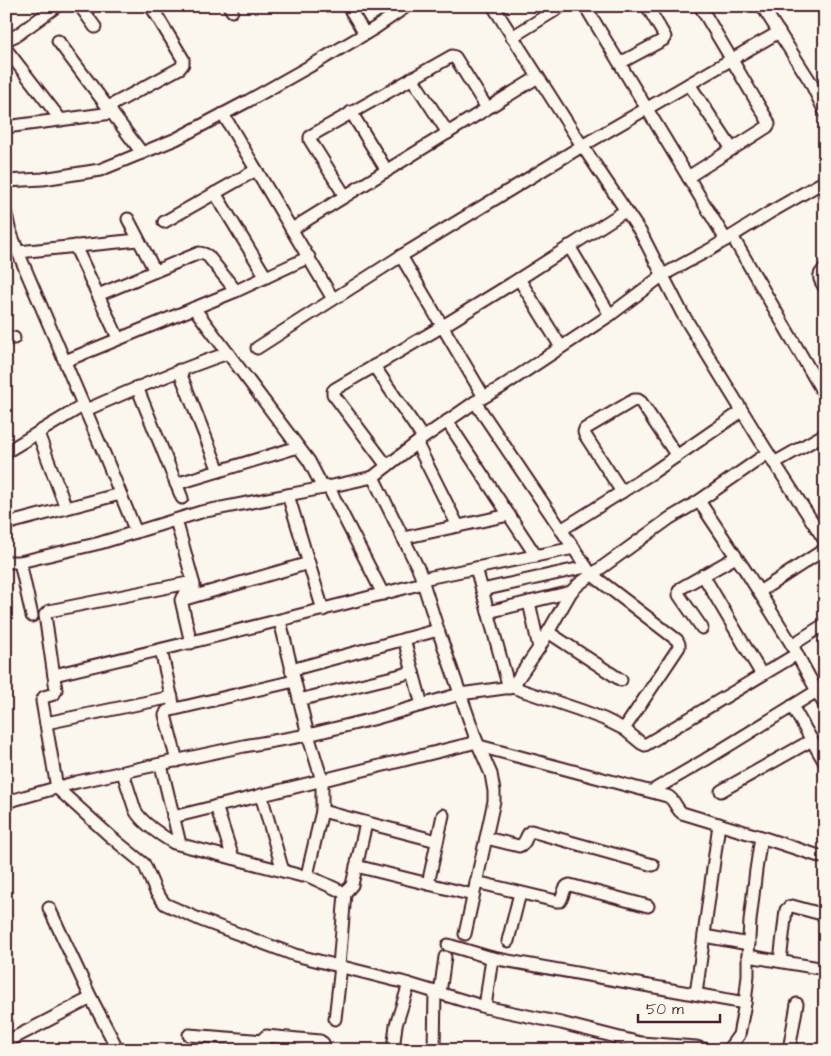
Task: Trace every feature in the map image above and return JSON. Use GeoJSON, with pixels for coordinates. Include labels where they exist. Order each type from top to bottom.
{"type":"FeatureCollection","features":[{"type":"Feature","properties":{"kind":"street"},"geometry":{"type":"LineString","coordinates":[[6,40],[17,35],[58,6]]}},
{"type":"Feature","properties":{"kind":"street"},"geometry":{"type":"LineString","coordinates":[[80,6],[95,27]]}},
{"type":"Feature","properties":{"kind":"street"},"geometry":{"type":"LineString","coordinates":[[6,127],[61,120],[110,110],[180,68],[183,64],[183,59],[151,6]]}},
{"type":"Feature","properties":{"kind":"street"},"geometry":{"type":"LineString","coordinates":[[348,6],[365,34]]}},
{"type":"Feature","properties":{"kind":"street"},"geometry":{"type":"LineString","coordinates":[[6,181],[43,179],[100,170],[176,139],[287,79],[365,34],[407,6]]}},
{"type":"Feature","properties":{"kind":"street"},"geometry":{"type":"LineString","coordinates":[[493,6],[582,146],[641,233],[682,313],[774,463],[825,540]]}},
{"type":"Feature","properties":{"kind":"street"},"geometry":{"type":"LineString","coordinates":[[512,37],[562,6]]}},
{"type":"Feature","properties":{"kind":"street"},"geometry":{"type":"LineString","coordinates":[[585,6],[688,177],[729,238],[825,396]]}},
{"type":"Feature","properties":{"kind":"street"},"geometry":{"type":"LineString","coordinates":[[620,63],[665,38],[647,6]]}},
{"type":"Feature","properties":{"kind":"street"},"geometry":{"type":"LineString","coordinates":[[688,177],[769,124],[700,6]]}},
{"type":"Feature","properties":{"kind":"street"},"geometry":{"type":"LineString","coordinates":[[762,6],[821,95],[825,112]]}},
{"type":"Feature","properties":{"kind":"street"},"geometry":{"type":"LineString","coordinates":[[257,348],[401,256],[582,146],[779,32]]}},
{"type":"Feature","properties":{"kind":"street"},"geometry":{"type":"LineString","coordinates":[[58,41],[142,153]]}},
{"type":"Feature","properties":{"kind":"street"},"geometry":{"type":"LineString","coordinates":[[6,49],[61,120]]}},
{"type":"Feature","properties":{"kind":"street"},"geometry":{"type":"LineString","coordinates":[[345,196],[310,140],[312,135],[452,56],[487,108]]}},
{"type":"Feature","properties":{"kind":"street"},"geometry":{"type":"LineString","coordinates":[[292,229],[538,77]]}},
{"type":"Feature","properties":{"kind":"street"},"geometry":{"type":"LineString","coordinates":[[412,78],[448,133]]}},
{"type":"Feature","properties":{"kind":"street"},"geometry":{"type":"LineString","coordinates":[[689,84],[732,149]]}},
{"type":"Feature","properties":{"kind":"street"},"geometry":{"type":"LineString","coordinates":[[351,112],[387,170]]}},
{"type":"Feature","properties":{"kind":"street"},"geometry":{"type":"LineString","coordinates":[[223,114],[333,299]]}},
{"type":"Feature","properties":{"kind":"street"},"geometry":{"type":"LineString","coordinates":[[164,222],[256,170]]}},
{"type":"Feature","properties":{"kind":"street"},"geometry":{"type":"LineString","coordinates":[[6,562],[20,562],[100,543],[201,512],[373,477],[447,421],[610,315],[663,275],[825,180]]}},
{"type":"Feature","properties":{"kind":"street"},"geometry":{"type":"LineString","coordinates":[[215,193],[266,277]]}},
{"type":"Feature","properties":{"kind":"street"},"geometry":{"type":"LineString","coordinates":[[387,466],[333,394],[333,391],[443,326],[625,211]]}},
{"type":"Feature","properties":{"kind":"street"},"geometry":{"type":"LineString","coordinates":[[6,214],[18,252],[136,532]]}},
{"type":"Feature","properties":{"kind":"street"},"geometry":{"type":"LineString","coordinates":[[128,219],[155,271]]}},
{"type":"Feature","properties":{"kind":"street"},"geometry":{"type":"LineString","coordinates":[[18,252],[138,240]]}},
{"type":"Feature","properties":{"kind":"street"},"geometry":{"type":"LineString","coordinates":[[75,246],[118,338]]}},
{"type":"Feature","properties":{"kind":"street"},"geometry":{"type":"LineString","coordinates":[[569,246],[610,315]]}},
{"type":"Feature","properties":{"kind":"street"},"geometry":{"type":"LineString","coordinates":[[98,295],[200,253],[208,256],[236,291]]}},
{"type":"Feature","properties":{"kind":"street"},"geometry":{"type":"LineString","coordinates":[[401,256],[443,326],[480,399],[588,570],[678,640],[679,647],[624,729]]}},
{"type":"Feature","properties":{"kind":"street"},"geometry":{"type":"LineString","coordinates":[[65,361],[236,291],[309,257]]}},
{"type":"Feature","properties":{"kind":"street"},"geometry":{"type":"LineString","coordinates":[[825,269],[821,271],[819,279],[825,288]]}},
{"type":"Feature","properties":{"kind":"street"},"geometry":{"type":"LineString","coordinates":[[519,279],[560,347]]}},
{"type":"Feature","properties":{"kind":"street"},"geometry":{"type":"LineString","coordinates":[[194,308],[298,446],[326,487],[383,594]]}},
{"type":"Feature","properties":{"kind":"street"},"geometry":{"type":"LineString","coordinates":[[6,452],[85,408],[228,352]]}},
{"type":"Feature","properties":{"kind":"street"},"geometry":{"type":"LineString","coordinates":[[374,366],[420,441],[458,526]]}},
{"type":"Feature","properties":{"kind":"street"},"geometry":{"type":"LineString","coordinates":[[179,370],[219,471]]}},
{"type":"Feature","properties":{"kind":"street"},"geometry":{"type":"LineString","coordinates":[[137,387],[182,498]]}},
{"type":"Feature","properties":{"kind":"street"},"geometry":{"type":"LineString","coordinates":[[622,492],[585,435],[586,429],[634,400],[638,400],[676,456]]}},
{"type":"Feature","properties":{"kind":"street"},"geometry":{"type":"LineString","coordinates":[[561,530],[622,492],[742,411]]}},
{"type":"Feature","properties":{"kind":"street"},"geometry":{"type":"LineString","coordinates":[[447,421],[536,556]]}},
{"type":"Feature","properties":{"kind":"street"},"geometry":{"type":"LineString","coordinates":[[38,433],[66,508]]}},
{"type":"Feature","properties":{"kind":"street"},"geometry":{"type":"LineString","coordinates":[[774,463],[825,434]]}},
{"type":"Feature","properties":{"kind":"street"},"geometry":{"type":"LineString","coordinates":[[176,484],[298,446]]}},
{"type":"Feature","properties":{"kind":"street"},"geometry":{"type":"LineString","coordinates":[[482,590],[588,570],[699,501],[768,453]]}},
{"type":"Feature","properties":{"kind":"street"},"geometry":{"type":"LineString","coordinates":[[373,477],[419,570],[460,694],[491,774],[494,801],[465,934]]}},
{"type":"Feature","properties":{"kind":"street"},"geometry":{"type":"LineString","coordinates":[[6,524],[120,494]]}},
{"type":"Feature","properties":{"kind":"street"},"geometry":{"type":"LineString","coordinates":[[288,495],[323,610]]}},
{"type":"Feature","properties":{"kind":"street"},"geometry":{"type":"LineString","coordinates":[[699,501],[821,688],[825,706]]}},
{"type":"Feature","properties":{"kind":"street"},"geometry":{"type":"LineString","coordinates":[[403,538],[509,515]]}},
{"type":"Feature","properties":{"kind":"street"},"geometry":{"type":"LineString","coordinates":[[176,520],[194,589],[182,596],[181,600],[191,643]]}},
{"type":"Feature","properties":{"kind":"street"},"geometry":{"type":"LineString","coordinates":[[54,675],[280,621],[383,594],[422,581],[574,548]]}},
{"type":"Feature","properties":{"kind":"street"},"geometry":{"type":"LineString","coordinates":[[759,592],[825,549]]}},
{"type":"Feature","properties":{"kind":"street"},"geometry":{"type":"LineString","coordinates":[[702,628],[679,595],[679,591],[681,588],[736,557]]}},
{"type":"Feature","properties":{"kind":"street"},"geometry":{"type":"LineString","coordinates":[[20,562],[32,616]]}},
{"type":"Feature","properties":{"kind":"street"},"geometry":{"type":"LineString","coordinates":[[181,600],[309,563]]}},
{"type":"Feature","properties":{"kind":"street"},"geometry":{"type":"LineString","coordinates":[[476,568],[510,688]]}},
{"type":"Feature","properties":{"kind":"street"},"geometry":{"type":"LineString","coordinates":[[510,688],[539,648],[571,592],[588,570]]}},
{"type":"Feature","properties":{"kind":"street"},"geometry":{"type":"LineString","coordinates":[[703,575],[762,676]]}},
{"type":"Feature","properties":{"kind":"street"},"geometry":{"type":"LineString","coordinates":[[193,582],[49,611],[45,615],[56,692],[44,697],[42,701],[57,788],[144,864],[156,892],[165,904],[201,920],[295,955],[409,984],[485,1007],[641,1043],[696,1047],[707,1050]]}},
{"type":"Feature","properties":{"kind":"street"},"geometry":{"type":"LineString","coordinates":[[488,612],[571,592]]}},
{"type":"Feature","properties":{"kind":"street"},"geometry":{"type":"LineString","coordinates":[[529,602],[539,648]]}},
{"type":"Feature","properties":{"kind":"street"},"geometry":{"type":"LineString","coordinates":[[280,621],[308,735],[322,780],[322,811],[306,875]]}},
{"type":"Feature","properties":{"kind":"street"},"geometry":{"type":"LineString","coordinates":[[6,802],[77,782],[244,746],[308,735],[460,694],[510,688],[580,710],[624,729],[645,745],[762,676],[825,624]]}},
{"type":"Feature","properties":{"kind":"street"},"geometry":{"type":"LineString","coordinates":[[177,761],[165,715],[167,711],[293,675],[438,630]]}},
{"type":"Feature","properties":{"kind":"street"},"geometry":{"type":"LineString","coordinates":[[548,632],[621,680]]}},
{"type":"Feature","properties":{"kind":"street"},"geometry":{"type":"LineString","coordinates":[[404,639],[422,705]]}},
{"type":"Feature","properties":{"kind":"street"},"geometry":{"type":"LineString","coordinates":[[161,650],[174,709]]}},
{"type":"Feature","properties":{"kind":"street"},"geometry":{"type":"LineString","coordinates":[[299,700],[413,672]]}},
{"type":"Feature","properties":{"kind":"street"},"geometry":{"type":"LineString","coordinates":[[652,791],[821,688]]}},
{"type":"Feature","properties":{"kind":"street"},"geometry":{"type":"LineString","coordinates":[[46,723],[172,697]]}},
{"type":"Feature","properties":{"kind":"street"},"geometry":{"type":"LineString","coordinates":[[792,706],[825,763]]}},
{"type":"Feature","properties":{"kind":"street"},"geometry":{"type":"LineString","coordinates":[[721,791],[812,740]]}},
{"type":"Feature","properties":{"kind":"street"},"geometry":{"type":"LineString","coordinates":[[173,817],[478,744],[671,797],[676,807],[682,813],[825,858]]}},
{"type":"Feature","properties":{"kind":"street"},"geometry":{"type":"LineString","coordinates":[[160,765],[180,844]]}},
{"type":"Feature","properties":{"kind":"street"},"geometry":{"type":"LineString","coordinates":[[123,773],[134,810],[141,819],[168,839],[233,858],[302,876],[306,875],[345,892]]}},
{"type":"Feature","properties":{"kind":"street"},"geometry":{"type":"LineString","coordinates":[[261,795],[283,871]]}},
{"type":"Feature","properties":{"kind":"street"},"geometry":{"type":"LineString","coordinates":[[216,806],[233,858]]}},
{"type":"Feature","properties":{"kind":"street"},"geometry":{"type":"LineString","coordinates":[[322,811],[437,841]]}},
{"type":"Feature","properties":{"kind":"street"},"geometry":{"type":"LineString","coordinates":[[428,884],[443,815]]}},
{"type":"Feature","properties":{"kind":"street"},"geometry":{"type":"LineString","coordinates":[[335,1019],[345,892],[352,885],[366,823]]}},
{"type":"Feature","properties":{"kind":"street"},"geometry":{"type":"LineString","coordinates":[[696,994],[719,824]]}},
{"type":"Feature","properties":{"kind":"street"},"geometry":{"type":"LineString","coordinates":[[486,838],[522,846],[531,831],[653,865]]}},
{"type":"Feature","properties":{"kind":"street"},"geometry":{"type":"LineString","coordinates":[[728,1050],[739,1035],[745,1003],[750,920],[762,837]]}},
{"type":"Feature","properties":{"kind":"street"},"geometry":{"type":"LineString","coordinates":[[356,866],[473,895]]}},
{"type":"Feature","properties":{"kind":"street"},"geometry":{"type":"LineString","coordinates":[[476,882],[556,901],[560,901],[567,885],[570,885],[648,906]]}},
{"type":"Feature","properties":{"kind":"street"},"geometry":{"type":"LineString","coordinates":[[508,941],[520,892]]}},
{"type":"Feature","properties":{"kind":"street"},"geometry":{"type":"LineString","coordinates":[[780,961],[786,910],[792,906],[825,915]]}},
{"type":"Feature","properties":{"kind":"street"},"geometry":{"type":"LineString","coordinates":[[49,908],[91,998],[118,1050]]}},
{"type":"Feature","properties":{"kind":"street"},"geometry":{"type":"LineString","coordinates":[[704,936],[749,944]]}},
{"type":"Feature","properties":{"kind":"street"},"geometry":{"type":"LineString","coordinates":[[448,945],[492,958],[745,1003]]}},
{"type":"Feature","properties":{"kind":"street"},"geometry":{"type":"LineString","coordinates":[[748,956],[825,969]]}},
{"type":"Feature","properties":{"kind":"street"},"geometry":{"type":"LineString","coordinates":[[434,1050],[438,992],[445,957]]}},
{"type":"Feature","properties":{"kind":"street"},"geometry":{"type":"LineString","coordinates":[[485,1007],[492,958]]}},
{"type":"Feature","properties":{"kind":"street"},"geometry":{"type":"LineString","coordinates":[[393,1050],[396,1025],[409,984]]}},
{"type":"Feature","properties":{"kind":"street"},"geometry":{"type":"LineString","coordinates":[[6,1042],[91,998]]}},
{"type":"Feature","properties":{"kind":"street"},"geometry":{"type":"LineString","coordinates":[[789,1050],[797,1004]]}},
{"type":"Feature","properties":{"kind":"street"},"geometry":{"type":"LineString","coordinates":[[189,1035],[263,1045],[264,1036],[320,1041],[323,1043],[325,1050]]}}]}
